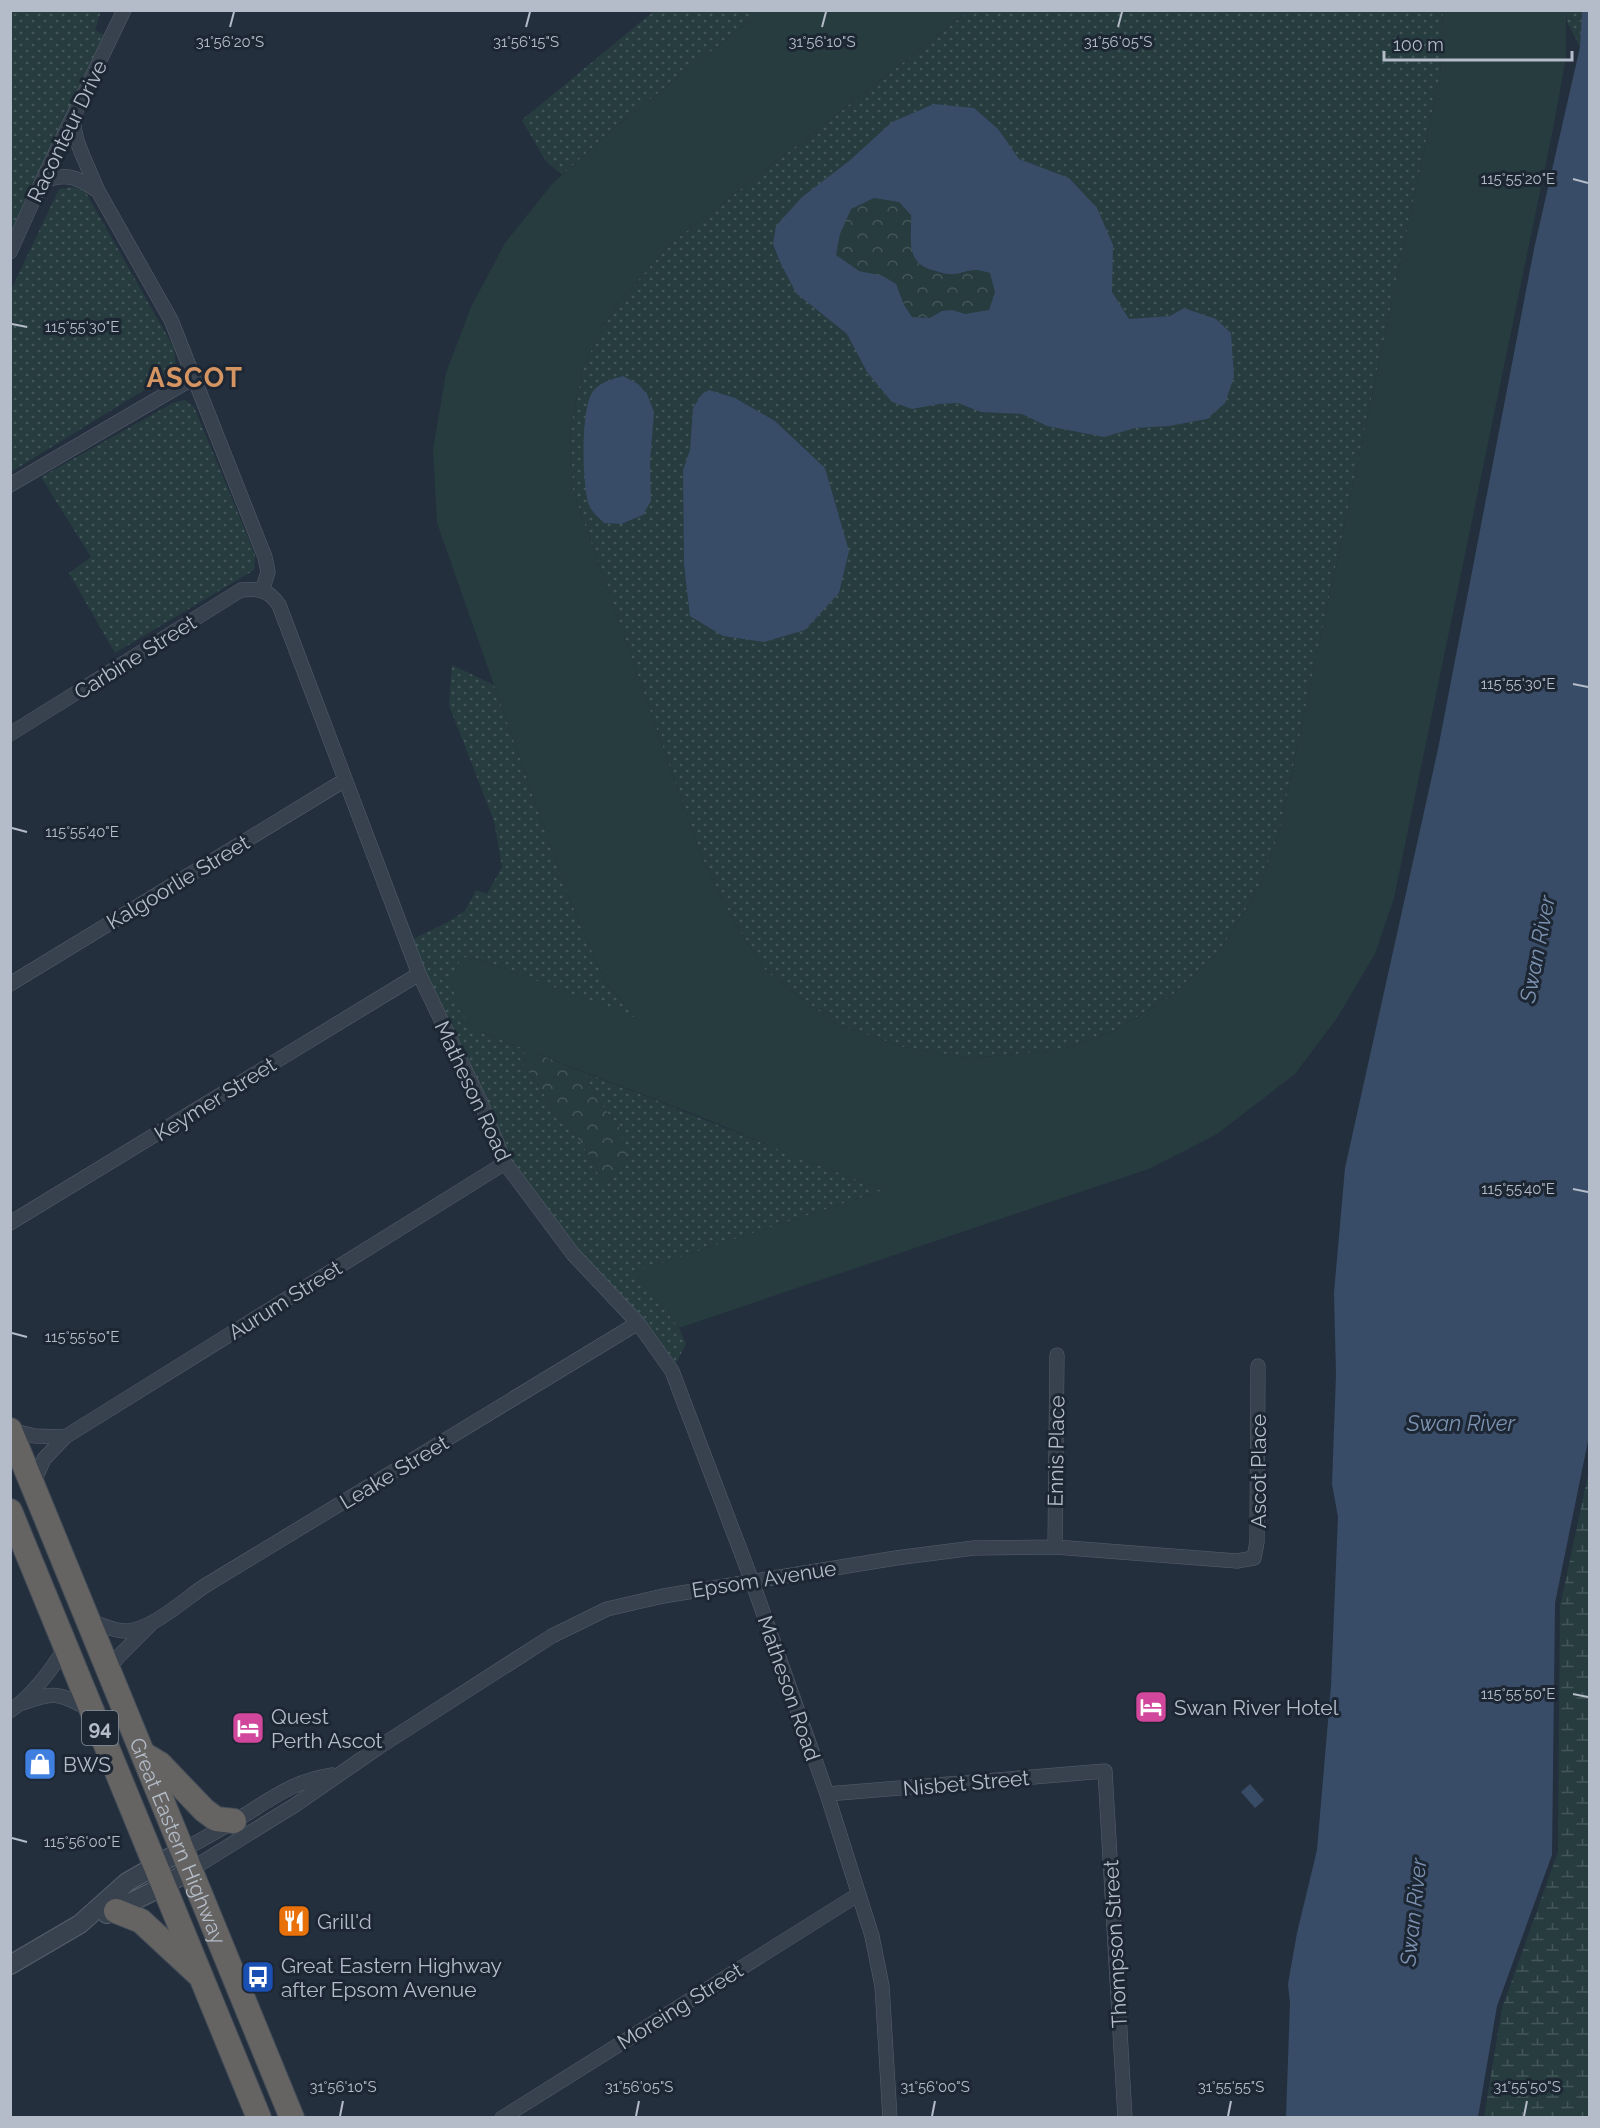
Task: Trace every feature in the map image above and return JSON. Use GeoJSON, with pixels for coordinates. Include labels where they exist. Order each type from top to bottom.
{"type":"FeatureCollection","features":[{"type":"Feature","properties":{"kind":"highway","name":"Great Eastern Highway"},"geometry":{"type":"LineString","coordinates":[[10,1430],[292,2118]]}},
{"type":"Feature","properties":{"kind":"highway","name":"Great Eastern Highway"},"geometry":{"type":"LineString","coordinates":[[10,1511],[259,2118]]}},
{"type":"Feature","properties":{"kind":"highway"},"geometry":{"type":"LineString","coordinates":[[143,1753],[160,1764],[204,1810],[216,1819],[234,1821]]}},
{"type":"Feature","properties":{"kind":"highway"},"geometry":{"type":"LineString","coordinates":[[116,1911],[141,1921],[203,1979]]}},
{"type":"Feature","properties":{"kind":"street","name":"Raconteur Drive"},"geometry":{"type":"LineString","coordinates":[[10,252],[124,10]]}},
{"type":"Feature","properties":{"kind":"street"},"geometry":{"type":"LineString","coordinates":[[76,112],[74,127],[76,141],[98,191],[171,320],[195,376],[265,557],[268,572],[262,591]]}},
{"type":"Feature","properties":{"kind":"street"},"geometry":{"type":"LineString","coordinates":[[42,181],[57,176],[71,176],[98,191]]}},
{"type":"Feature","properties":{"kind":"street"},"geometry":{"type":"LineString","coordinates":[[10,485],[195,376]]}},
{"type":"Feature","properties":{"kind":"street","name":"Carbine Street"},"geometry":{"type":"LineString","coordinates":[[10,734],[241,590],[262,591]]}},
{"type":"Feature","properties":{"kind":"street","name":"Matheson Road"},"geometry":{"type":"LineString","coordinates":[[262,591],[273,595],[279,605],[419,974],[481,1103],[505,1163],[573,1254],[638,1323],[672,1371],[752,1581],[827,1794],[872,1936],[882,1986],[890,2118]]}},
{"type":"Feature","properties":{"kind":"street","name":"Kalgoorlie Street"},"geometry":{"type":"LineString","coordinates":[[10,984],[345,780]]}},
{"type":"Feature","properties":{"kind":"street","name":"Keymer Street"},"geometry":{"type":"LineString","coordinates":[[10,1223],[419,974]]}},
{"type":"Feature","properties":{"kind":"street","name":"Aurum Street"},"geometry":{"type":"LineString","coordinates":[[33,1484],[44,1459],[64,1437],[505,1163]]}},
{"type":"Feature","properties":{"kind":"street","name":"Leake Street"},"geometry":{"type":"LineString","coordinates":[[109,1670],[118,1657],[152,1623],[203,1587],[638,1323]]}},
{"type":"Feature","properties":{"kind":"street","name":"Ennis Place"},"geometry":{"type":"LineString","coordinates":[[1055,1547],[1057,1355]]}},
{"type":"Feature","properties":{"kind":"street","name":"Ascot Place"},"geometry":{"type":"LineString","coordinates":[[1237,1561],[1254,1558],[1257,1542],[1258,1366]]}},
{"type":"Feature","properties":{"kind":"street"},"geometry":{"type":"LineString","coordinates":[[10,1430],[35,1437],[64,1437]]}},
{"type":"Feature","properties":{"kind":"street","name":"Epsom Avenue"},"geometry":{"type":"LineString","coordinates":[[10,1965],[80,1924],[116,1911],[160,1876],[186,1860],[295,1805],[338,1774],[552,1636],[608,1609],[663,1596],[752,1581],[974,1548],[1055,1547],[1237,1561]]}},
{"type":"Feature","properties":{"kind":"street","name":"Leake Street"},"geometry":{"type":"LineString","coordinates":[[88,1620],[122,1631],[152,1623]]}},
{"type":"Feature","properties":{"kind":"street"},"geometry":{"type":"LineString","coordinates":[[16,1707],[46,1678],[66,1646]]}},
{"type":"Feature","properties":{"kind":"street"},"geometry":{"type":"LineString","coordinates":[[16,1707],[48,1694],[66,1697],[93,1711]]}},
{"type":"Feature","properties":{"kind":"street","name":"Nisbet Street"},"geometry":{"type":"LineString","coordinates":[[827,1794],[1105,1771]]}},
{"type":"Feature","properties":{"kind":"street","name":"Thompson Street"},"geometry":{"type":"LineString","coordinates":[[1105,1771],[1125,2118]]}},
{"type":"Feature","properties":{"kind":"street","name":"Epsom Avenue"},"geometry":{"type":"LineString","coordinates":[[186,1860],[234,1821],[282,1790],[317,1778],[338,1774]]}},
{"type":"Feature","properties":{"kind":"street","name":"Epsom Avenue"},"geometry":{"type":"LineString","coordinates":[[80,1924],[127,1882],[160,1876]]}},
{"type":"Feature","properties":{"kind":"street","name":"Moreing Street"},"geometry":{"type":"LineString","coordinates":[[502,2118],[859,1894]]}},
{"type":"Feature","properties":{"kind":"green space"},"geometry":{"type":"Polygon","coordinates":[[[11,11],[101,11],[95,30],[111,39],[11,246],[11,11]]]}},
{"type":"Feature","properties":{"kind":"green space"},"geometry":{"type":"Polygon","coordinates":[[[654,11],[762,11],[613,129],[562,175],[545,160],[522,120],[654,11]]]}},
{"type":"Feature","properties":{"kind":"green space"},"geometry":{"type":"Polygon","coordinates":[[[762,11],[969,11],[669,245],[614,308],[584,364],[570,428],[573,491],[701,855],[730,915],[766,971],[836,1024],[903,1047],[970,1058],[1060,1050],[1114,1031],[1171,996],[1219,952],[1259,888],[1279,833],[1440,75],[1443,11],[1566,11],[1566,57],[1394,898],[1375,954],[1337,1018],[1295,1074],[1217,1134],[1151,1168],[679,1328],[634,1272],[884,1190],[473,1029],[459,1010],[451,983],[461,957],[481,960],[637,1018],[605,982],[569,898],[437,523],[433,449],[446,373],[471,307],[505,243],[552,184],[613,129],[762,11]]]}},
{"type":"Feature","properties":{"kind":"green space"},"geometry":{"type":"Polygon","coordinates":[[[969,11],[1443,11],[1440,75],[1279,833],[1259,888],[1219,952],[1171,996],[1114,1031],[1060,1050],[970,1058],[903,1047],[836,1024],[766,971],[730,915],[701,855],[573,491],[570,429],[584,364],[614,308],[669,245],[969,11]]]}},
{"type":"Feature","properties":{"kind":"green space"},"geometry":{"type":"Polygon","coordinates":[[[1566,11],[1582,11],[1580,47],[1567,22],[1566,11]]]}},
{"type":"Feature","properties":{"kind":"green space"},"geometry":{"type":"Polygon","coordinates":[[[73,187],[85,191],[174,348],[176,365],[167,376],[11,472],[11,290],[59,189],[73,187]]]}},
{"type":"Feature","properties":{"kind":"green space"},"geometry":{"type":"Polygon","coordinates":[[[874,198],[899,202],[911,215],[912,249],[951,275],[976,269],[991,273],[995,292],[989,311],[965,314],[952,310],[942,311],[930,318],[912,317],[904,305],[896,284],[883,276],[859,271],[836,255],[840,234],[851,209],[874,198]]]}},
{"type":"Feature","properties":{"kind":"green space"},"geometry":{"type":"Polygon","coordinates":[[[185,400],[194,407],[255,554],[254,570],[115,653],[69,573],[91,557],[41,477],[173,403],[185,400]]]}},
{"type":"Feature","properties":{"kind":"green space"},"geometry":{"type":"Polygon","coordinates":[[[452,665],[494,685],[569,898],[605,982],[638,1019],[481,960],[461,957],[473,1029],[525,1049],[524,1066],[540,1087],[557,1119],[573,1131],[596,1166],[600,1185],[611,1180],[620,1129],[604,1108],[583,1072],[884,1190],[635,1272],[679,1328],[686,1344],[672,1371],[505,1163],[407,942],[465,911],[476,890],[487,894],[502,867],[494,821],[449,705],[452,665]]]}},
{"type":"Feature","properties":{"kind":"green space"},"geometry":{"type":"Polygon","coordinates":[[[525,1049],[583,1072],[604,1108],[620,1129],[627,1155],[611,1180],[600,1186],[596,1166],[573,1131],[557,1119],[540,1087],[524,1066],[525,1049]]]}},
{"type":"Feature","properties":{"kind":"green space"},"geometry":{"type":"Polygon","coordinates":[[[1589,1470],[1589,2117],[1484,2117],[1502,2008],[1558,1852],[1560,1606],[1589,1470]]]}},
{"type":"Feature","properties":{"kind":"water","name":"Swan River"},"geometry":{"type":"Polygon","coordinates":[[[1582,11],[1590,11],[1590,1431],[1555,1603],[1552,1855],[1497,2006],[1478,2117],[1286,2117],[1290,2003],[1288,1984],[1297,1933],[1317,1850],[1331,1686],[1338,1517],[1332,1484],[1336,1375],[1334,1293],[1345,1168],[1438,749],[1534,249],[1580,47],[1582,11]]]}},
{"type":"Feature","properties":{"kind":"water"},"geometry":{"type":"Polygon","coordinates":[[[934,104],[974,108],[998,129],[1019,159],[1069,178],[1097,208],[1113,245],[1112,292],[1129,319],[1170,316],[1184,308],[1216,319],[1231,333],[1234,377],[1225,403],[1207,419],[1169,426],[1135,428],[1104,437],[1047,426],[1022,414],[981,412],[958,403],[912,409],[892,402],[867,372],[847,334],[796,293],[773,244],[776,226],[802,197],[849,161],[892,122],[934,104]],[[874,198],[851,209],[840,234],[836,255],[859,271],[883,276],[896,284],[904,305],[912,317],[930,318],[942,311],[952,310],[965,314],[989,310],[995,292],[990,273],[975,270],[947,274],[926,268],[919,263],[912,250],[911,215],[899,202],[874,198]]]}},
{"type":"Feature","properties":{"kind":"water"},"geometry":{"type":"Polygon","coordinates":[[[623,376],[638,384],[647,394],[654,412],[650,462],[651,501],[643,515],[621,524],[604,523],[590,507],[587,495],[584,464],[586,411],[589,398],[597,387],[623,376]]]}},
{"type":"Feature","properties":{"kind":"water"},"geometry":{"type":"Polygon","coordinates":[[[709,390],[735,398],[775,421],[825,468],[849,551],[839,593],[805,630],[764,642],[723,636],[690,616],[684,565],[683,470],[690,450],[693,408],[702,394],[709,390]]]}},
{"type":"Feature","properties":{"kind":"water"},"geometry":{"type":"Polygon","coordinates":[[[1250,1784],[1264,1800],[1255,1808],[1241,1792],[1250,1784]]]}},
{"type":"Feature","properties":{"kind":"place","name":"Swan River Hotel"},"geometry":{"type":"Point","coordinates":[1151,1707]}},
{"type":"Feature","properties":{"kind":"place","name":"Quest Perth Ascot"},"geometry":{"type":"Point","coordinates":[248,1728]}},
{"type":"Feature","properties":{"kind":"place","name":"BWS"},"geometry":{"type":"Point","coordinates":[40,1764]}},
{"type":"Feature","properties":{"kind":"place","name":"Grill'd"},"geometry":{"type":"Point","coordinates":[294,1921]}},
{"type":"Feature","properties":{"kind":"place","name":"Great Eastern Highway after Epsom Avenue"},"geometry":{"type":"Point","coordinates":[258,1977]}},
{"type":"Feature","properties":{"kind":"district","name":"ASCOT"},"geometry":{"type":"Point","coordinates":[195,377]}}]}
